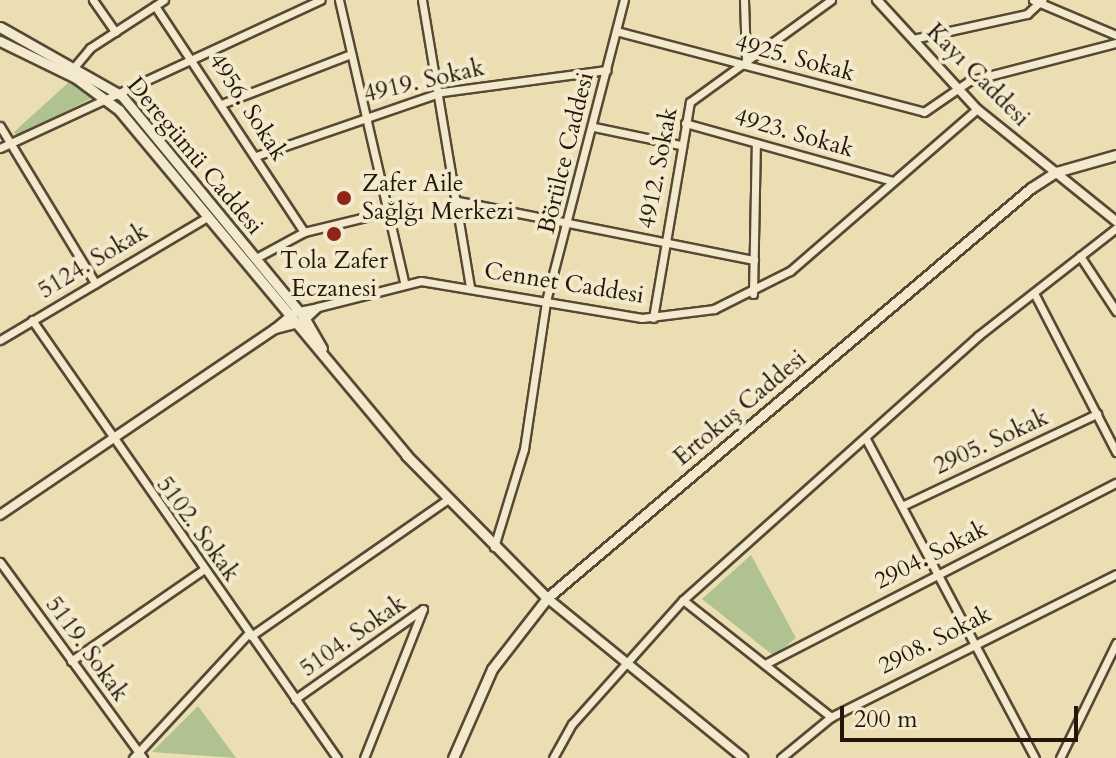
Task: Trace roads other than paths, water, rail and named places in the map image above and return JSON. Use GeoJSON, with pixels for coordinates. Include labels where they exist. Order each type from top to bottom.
{"type":"FeatureCollection","features":[{"type":"Feature","properties":{"kind":"main road","name":"Deregümü Caddesi"},"geometry":{"type":"LineString","coordinates":[[0,27],[75,64],[120,94],[302,315],[323,352]]}},
{"type":"Feature","properties":{"kind":"main road","name":"Deregümü Caddesi"},"geometry":{"type":"LineString","coordinates":[[0,41],[69,74],[106,98],[291,320],[323,352],[447,500],[493,549],[547,598]]}},
{"type":"Feature","properties":{"kind":"main road","name":"Ertokuş Caddesi"},"geometry":{"type":"LineString","coordinates":[[453,758],[492,669],[547,598],[1056,172],[1116,155]]}},
{"type":"Feature","properties":{"kind":"street"},"geometry":{"type":"LineString","coordinates":[[93,0],[115,32]]}},
{"type":"Feature","properties":{"kind":"street"},"geometry":{"type":"LineString","coordinates":[[69,74],[75,64],[115,32],[164,0]]}},
{"type":"Feature","properties":{"kind":"street"},"geometry":{"type":"LineString","coordinates":[[0,148],[320,0]]}},
{"type":"Feature","properties":{"kind":"street"},"geometry":{"type":"LineString","coordinates":[[339,0],[404,282]]}},
{"type":"Feature","properties":{"kind":"street"},"geometry":{"type":"LineString","coordinates":[[422,0],[432,94],[458,201],[470,288]]}},
{"type":"Feature","properties":{"kind":"street","name":"Börülce Caddesi"},"geometry":{"type":"LineString","coordinates":[[493,549],[524,449],[546,301],[571,223],[624,0]]}},
{"type":"Feature","properties":{"kind":"street"},"geometry":{"type":"LineString","coordinates":[[743,62],[744,0]]}},
{"type":"Feature","properties":{"kind":"street","name":"4912. Sokak"},"geometry":{"type":"LineString","coordinates":[[653,318],[680,145],[694,96],[831,0]]}},
{"type":"Feature","properties":{"kind":"street","name":"Kayı Caddesi"},"geometry":{"type":"LineString","coordinates":[[877,0],[977,109],[1116,221]]}},
{"type":"Feature","properties":{"kind":"street"},"geometry":{"type":"LineString","coordinates":[[1033,0],[1116,35]]}},
{"type":"Feature","properties":{"kind":"street"},"geometry":{"type":"LineString","coordinates":[[913,39],[1042,3]]}},
{"type":"Feature","properties":{"kind":"street","name":"4956. Sokak"},"geometry":{"type":"LineString","coordinates":[[155,6],[224,103],[304,232]]}},
{"type":"Feature","properties":{"kind":"street","name":"4925. Sokak"},"geometry":{"type":"LineString","coordinates":[[616,31],[924,112],[956,87]]}},
{"type":"Feature","properties":{"kind":"street"},"geometry":{"type":"LineString","coordinates":[[956,87],[1116,43]]}},
{"type":"Feature","properties":{"kind":"street"},"geometry":{"type":"LineString","coordinates":[[224,103],[351,54]]}},
{"type":"Feature","properties":{"kind":"street","name":"4919. Sokak"},"geometry":{"type":"LineString","coordinates":[[256,156],[364,114],[432,94],[607,70]]}},
{"type":"Feature","properties":{"kind":"street","name":"Cennet Caddesi"},"geometry":{"type":"LineString","coordinates":[[0,515],[275,329],[318,307],[404,282],[470,288],[653,318],[753,294],[977,109]]}},
{"type":"Feature","properties":{"kind":"street","name":"4923. Sokak"},"geometry":{"type":"LineString","coordinates":[[685,123],[893,181]]}},
{"type":"Feature","properties":{"kind":"street"},"geometry":{"type":"LineString","coordinates":[[0,126],[13,142],[95,283]]}},
{"type":"Feature","properties":{"kind":"street"},"geometry":{"type":"LineString","coordinates":[[594,127],[680,145]]}},
{"type":"Feature","properties":{"kind":"street"},"geometry":{"type":"LineString","coordinates":[[753,294],[756,143]]}},
{"type":"Feature","properties":{"kind":"street"},"geometry":{"type":"LineString","coordinates":[[458,201],[754,260]]}},
{"type":"Feature","properties":{"kind":"street"},"geometry":{"type":"LineString","coordinates":[[256,258],[304,232],[386,212]]}},
{"type":"Feature","properties":{"kind":"street","name":"5124. Sokak"},"geometry":{"type":"LineString","coordinates":[[0,340],[207,217]]}},
{"type":"Feature","properties":{"kind":"street"},"geometry":{"type":"LineString","coordinates":[[553,758],[625,662],[683,600],[1034,293],[1116,228]]}},
{"type":"Feature","properties":{"kind":"street"},"geometry":{"type":"LineString","coordinates":[[1080,256],[1116,311]]}},
{"type":"Feature","properties":{"kind":"street"},"geometry":{"type":"LineString","coordinates":[[1034,293],[1116,452]]}},
{"type":"Feature","properties":{"kind":"street","name":"5102. Sokak"},"geometry":{"type":"LineString","coordinates":[[32,320],[110,440],[337,758]]}},
{"type":"Feature","properties":{"kind":"street","name":"2905. Sokak"},"geometry":{"type":"LineString","coordinates":[[902,506],[1097,414]]}},
{"type":"Feature","properties":{"kind":"street"},"geometry":{"type":"LineString","coordinates":[[866,439],[1035,758]]}},
{"type":"Feature","properties":{"kind":"street","name":"2904. Sokak"},"geometry":{"type":"LineString","coordinates":[[765,664],[1116,483]]}},
{"type":"Feature","properties":{"kind":"street"},"geometry":{"type":"LineString","coordinates":[[138,756],[250,635],[447,500]]}},
{"type":"Feature","properties":{"kind":"street","name":"5119. Sokak"},"geometry":{"type":"LineString","coordinates":[[0,562],[138,756]]}},
{"type":"Feature","properties":{"kind":"street"},"geometry":{"type":"LineString","coordinates":[[71,661],[203,570]]}},
{"type":"Feature","properties":{"kind":"street","name":"2908. Sokak"},"geometry":{"type":"LineString","coordinates":[[781,758],[831,717],[1116,574]]}},
{"type":"Feature","properties":{"kind":"street"},"geometry":{"type":"LineString","coordinates":[[547,598],[743,758]]}},
{"type":"Feature","properties":{"kind":"street"},"geometry":{"type":"LineString","coordinates":[[683,600],[831,717]]}},
{"type":"Feature","properties":{"kind":"street","name":"5104. Sokak"},"geometry":{"type":"LineString","coordinates":[[295,699],[423,609],[364,758]]}},
{"type":"Feature","properties":{"kind":"street"},"geometry":{"type":"LineString","coordinates":[[1060,758],[1116,643]]}},
{"type":"Feature","properties":{"kind":"place","name":"Zafer Aile Sağlğı Merkezi"},"geometry":{"type":"Point","coordinates":[344,198]}},
{"type":"Feature","properties":{"kind":"place","name":"Tola Zafer Eczanesi"},"geometry":{"type":"Point","coordinates":[334,234]}}]}
